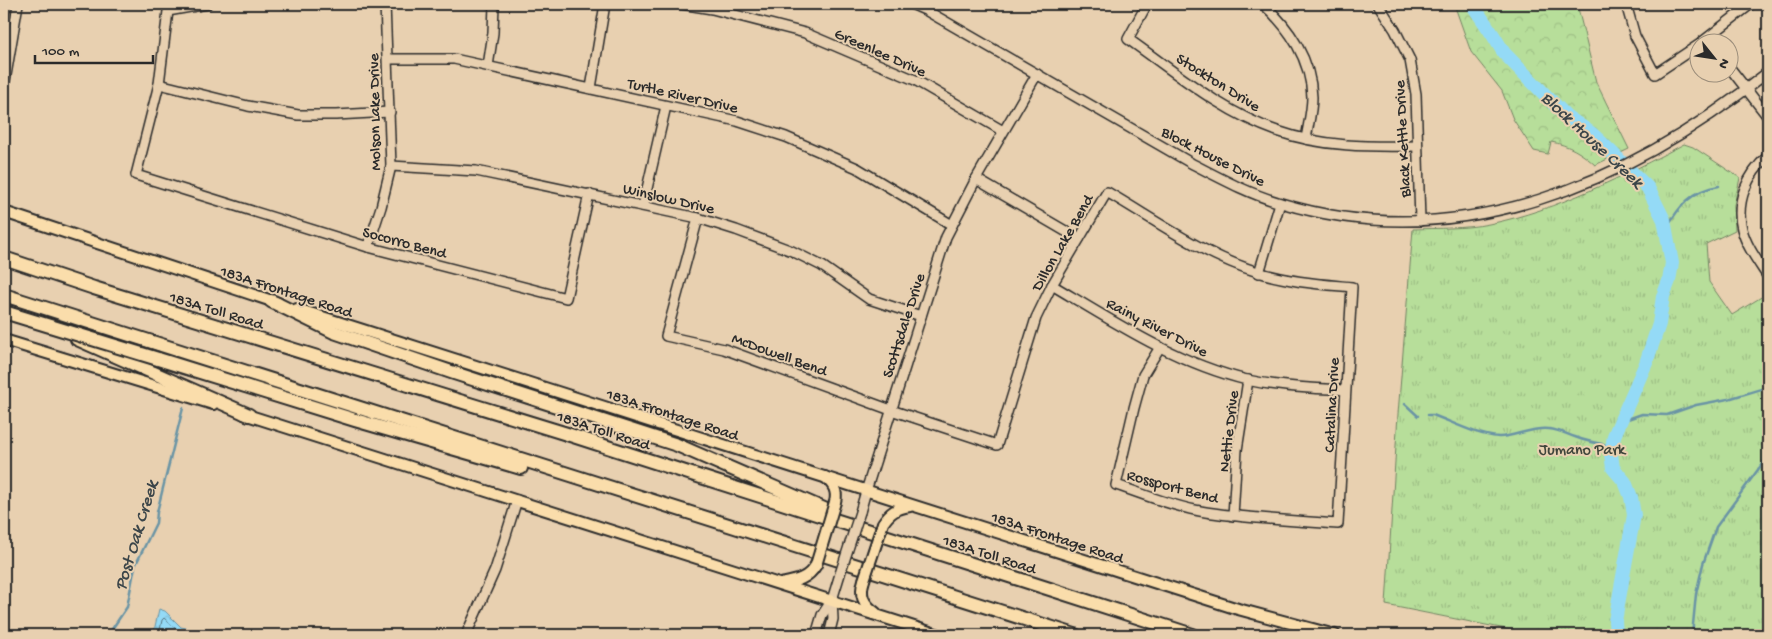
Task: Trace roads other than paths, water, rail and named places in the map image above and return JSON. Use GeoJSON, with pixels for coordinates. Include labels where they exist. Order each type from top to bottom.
{"type":"FeatureCollection","features":[{"type":"Feature","properties":{"kind":"highway","name":"183A Toll Road"},"geometry":{"type":"LineString","coordinates":[[4,258],[567,434],[1193,635]]}},
{"type":"Feature","properties":{"kind":"highway"},"geometry":{"type":"LineString","coordinates":[[4,295],[1075,635]]}},
{"type":"Feature","properties":{"kind":"highway"},"geometry":{"type":"LineString","coordinates":[[271,301],[334,332],[677,445],[900,541]]}},
{"type":"Feature","properties":{"kind":"highway"},"geometry":{"type":"LineString","coordinates":[[4,307],[249,415]]}},
{"type":"Feature","properties":{"kind":"highway"},"geometry":{"type":"LineString","coordinates":[[4,312],[355,420],[558,478],[616,489]]}},
{"type":"Feature","properties":{"kind":"main road","name":"183A Frontage Road"},"geometry":{"type":"LineString","coordinates":[[4,212],[271,301],[824,476],[866,491],[1238,609],[1335,635]]}},
{"type":"Feature","properties":{"kind":"main road"},"geometry":{"type":"LineString","coordinates":[[4,340],[249,415],[938,635]]}},
{"type":"Feature","properties":{"kind":"main road"},"geometry":{"type":"LineString","coordinates":[[780,584],[805,578],[816,565],[837,497],[831,482],[824,476]]}},
{"type":"Feature","properties":{"kind":"main road"},"geometry":{"type":"LineString","coordinates":[[882,617],[863,601],[861,589],[884,523],[889,514],[894,510],[911,505]]}},
{"type":"Feature","properties":{"kind":"street"},"geometry":{"type":"LineString","coordinates":[[4,87],[18,4]]}},
{"type":"Feature","properties":{"kind":"street"},"geometry":{"type":"LineString","coordinates":[[207,4],[168,11],[160,84],[248,106],[298,115],[390,112]]}},
{"type":"Feature","properties":{"kind":"street","name":"Molson Lake Drive"},"geometry":{"type":"LineString","coordinates":[[368,247],[382,207],[391,166],[385,4]]}},
{"type":"Feature","properties":{"kind":"street"},"geometry":{"type":"LineString","coordinates":[[488,66],[493,33],[494,4]]}},
{"type":"Feature","properties":{"kind":"street"},"geometry":{"type":"LineString","coordinates":[[591,88],[605,4]]}},
{"type":"Feature","properties":{"kind":"street","name":"Greenlee Drive"},"geometry":{"type":"LineString","coordinates":[[681,4],[712,9],[804,33],[915,80],[1003,131]]}},
{"type":"Feature","properties":{"kind":"street","name":"Block House Drive"},"geometry":{"type":"LineString","coordinates":[[911,4],[927,11],[1191,163],[1233,185],[1280,203],[1317,212],[1355,218],[1440,220],[1496,212],[1560,193],[1635,161],[1675,139],[1747,90],[1768,72]]}},
{"type":"Feature","properties":{"kind":"street","name":"Stockton Drive"},"geometry":{"type":"LineString","coordinates":[[1147,4],[1128,39],[1216,100],[1243,116],[1278,132],[1306,139],[1364,147],[1417,146]]}},
{"type":"Feature","properties":{"kind":"street"},"geometry":{"type":"LineString","coordinates":[[1263,4],[1277,17],[1300,50],[1309,72],[1312,98],[1306,139]]}},
{"type":"Feature","properties":{"kind":"street","name":"Black Kettle Drive"},"geometry":{"type":"LineString","coordinates":[[1378,4],[1395,30],[1410,60],[1416,94],[1420,221]]}},
{"type":"Feature","properties":{"kind":"street"},"geometry":{"type":"LineString","coordinates":[[1626,4],[1635,36],[1646,61],[1655,74],[1690,51]]}},
{"type":"Feature","properties":{"kind":"street"},"geometry":{"type":"LineString","coordinates":[[1716,32],[1749,4]]}},
{"type":"Feature","properties":{"kind":"street","name":"Turtle River Drive"},"geometry":{"type":"LineString","coordinates":[[388,59],[454,59],[737,121],[786,137],[857,168],[952,225]]}},
{"type":"Feature","properties":{"kind":"street","name":"Scottsdale Drive"},"geometry":{"type":"LineString","coordinates":[[816,635],[822,615],[832,600],[942,250],[952,225],[976,179],[1037,74]]}},
{"type":"Feature","properties":{"kind":"street"},"geometry":{"type":"LineString","coordinates":[[1740,81],[1768,117]]}},
{"type":"Feature","properties":{"kind":"street","name":"Socorro Bend"},"geometry":{"type":"LineString","coordinates":[[160,84],[136,175],[368,247],[566,298],[589,194]]}},
{"type":"Feature","properties":{"kind":"street"},"geometry":{"type":"LineString","coordinates":[[643,206],[666,106]]}},
{"type":"Feature","properties":{"kind":"street"},"geometry":{"type":"LineString","coordinates":[[1768,156],[1759,165],[1744,188],[1740,210],[1742,229],[1768,277]]}},
{"type":"Feature","properties":{"kind":"street","name":"Winslow Drive"},"geometry":{"type":"LineString","coordinates":[[391,166],[476,171],[698,218],[792,251],[822,266],[868,298],[921,316]]}},
{"type":"Feature","properties":{"kind":"street"},"geometry":{"type":"LineString","coordinates":[[976,179],[1079,239]]}},
{"type":"Feature","properties":{"kind":"street","name":"Dillon Lake Bend"},"geometry":{"type":"LineString","coordinates":[[997,445],[1036,318],[1052,285],[1107,192],[1220,258],[1259,273],[1300,282],[1352,287]]}},
{"type":"Feature","properties":{"kind":"street"},"geometry":{"type":"LineString","coordinates":[[1259,273],[1280,203]]}},
{"type":"Feature","properties":{"kind":"street","name":"McDowell Bend"},"geometry":{"type":"LineString","coordinates":[[698,218],[666,336],[724,349],[891,410],[997,445]]}},
{"type":"Feature","properties":{"kind":"street","name":"Rainy River Drive"},"geometry":{"type":"LineString","coordinates":[[1052,285],[1160,347],[1197,364],[1248,380],[1290,386],[1345,390]]}},
{"type":"Feature","properties":{"kind":"street","name":"Catalina Drive"},"geometry":{"type":"LineString","coordinates":[[1338,524],[1352,287]]}},
{"type":"Feature","properties":{"kind":"street","name":"Rossport Bend"},"geometry":{"type":"LineString","coordinates":[[1160,347],[1143,375],[1116,485],[1190,508],[1233,516],[1338,524]]}},
{"type":"Feature","properties":{"kind":"street","name":"Nettie Drive"},"geometry":{"type":"LineString","coordinates":[[1233,516],[1237,450],[1248,380]]}},
{"type":"Feature","properties":{"kind":"street"},"geometry":{"type":"LineString","coordinates":[[466,635],[495,570],[517,500]]}},
{"type":"Feature","properties":{"kind":"street","name":"Scottsdale Drive"},"geometry":{"type":"LineString","coordinates":[[829,635],[833,618],[832,600]]}},
{"type":"Feature","properties":{"kind":"water"},"geometry":{"type":"Polygon","coordinates":[[[159,609],[165,611],[181,627],[218,635],[153,635],[159,609]]]}},
{"type":"Feature","properties":{"kind":"waterway","name":"Block House Creek"},"geometry":{"type":"LineString","coordinates":[[1472,4],[1504,53],[1566,116],[1591,133],[1648,188],[1664,220],[1672,263],[1669,281],[1663,296],[1659,324],[1646,363],[1614,436],[1611,454],[1613,468],[1625,482],[1631,497],[1634,515],[1615,621],[1616,635]]}},
{"type":"Feature","properties":{"kind":"waterway"},"geometry":{"type":"LineString","coordinates":[[1666,229],[1687,200],[1701,191],[1719,186]]}},
{"type":"Feature","properties":{"kind":"waterway"},"geometry":{"type":"LineString","coordinates":[[1622,421],[1642,414],[1667,415],[1696,405],[1728,399],[1768,387]]}},
{"type":"Feature","properties":{"kind":"waterway"},"geometry":{"type":"LineString","coordinates":[[1405,404],[1418,416]]}},
{"type":"Feature","properties":{"kind":"waterway","name":"Post Oak Creek"},"geometry":{"type":"LineString","coordinates":[[108,635],[127,607],[135,566],[156,523],[157,512],[183,408]]}},
{"type":"Feature","properties":{"kind":"waterway"},"geometry":{"type":"LineString","coordinates":[[1428,415],[1433,415],[1490,436],[1505,437],[1536,429],[1549,429],[1589,442],[1613,446]]}},
{"type":"Feature","properties":{"kind":"waterway"},"geometry":{"type":"LineString","coordinates":[[1692,635],[1696,594],[1703,564],[1716,527],[1768,456]]}},
{"type":"Feature","properties":{"kind":"park label","name":"Jumano Park"},"geometry":{"type":"Point","coordinates":[1582,448]}}]}
